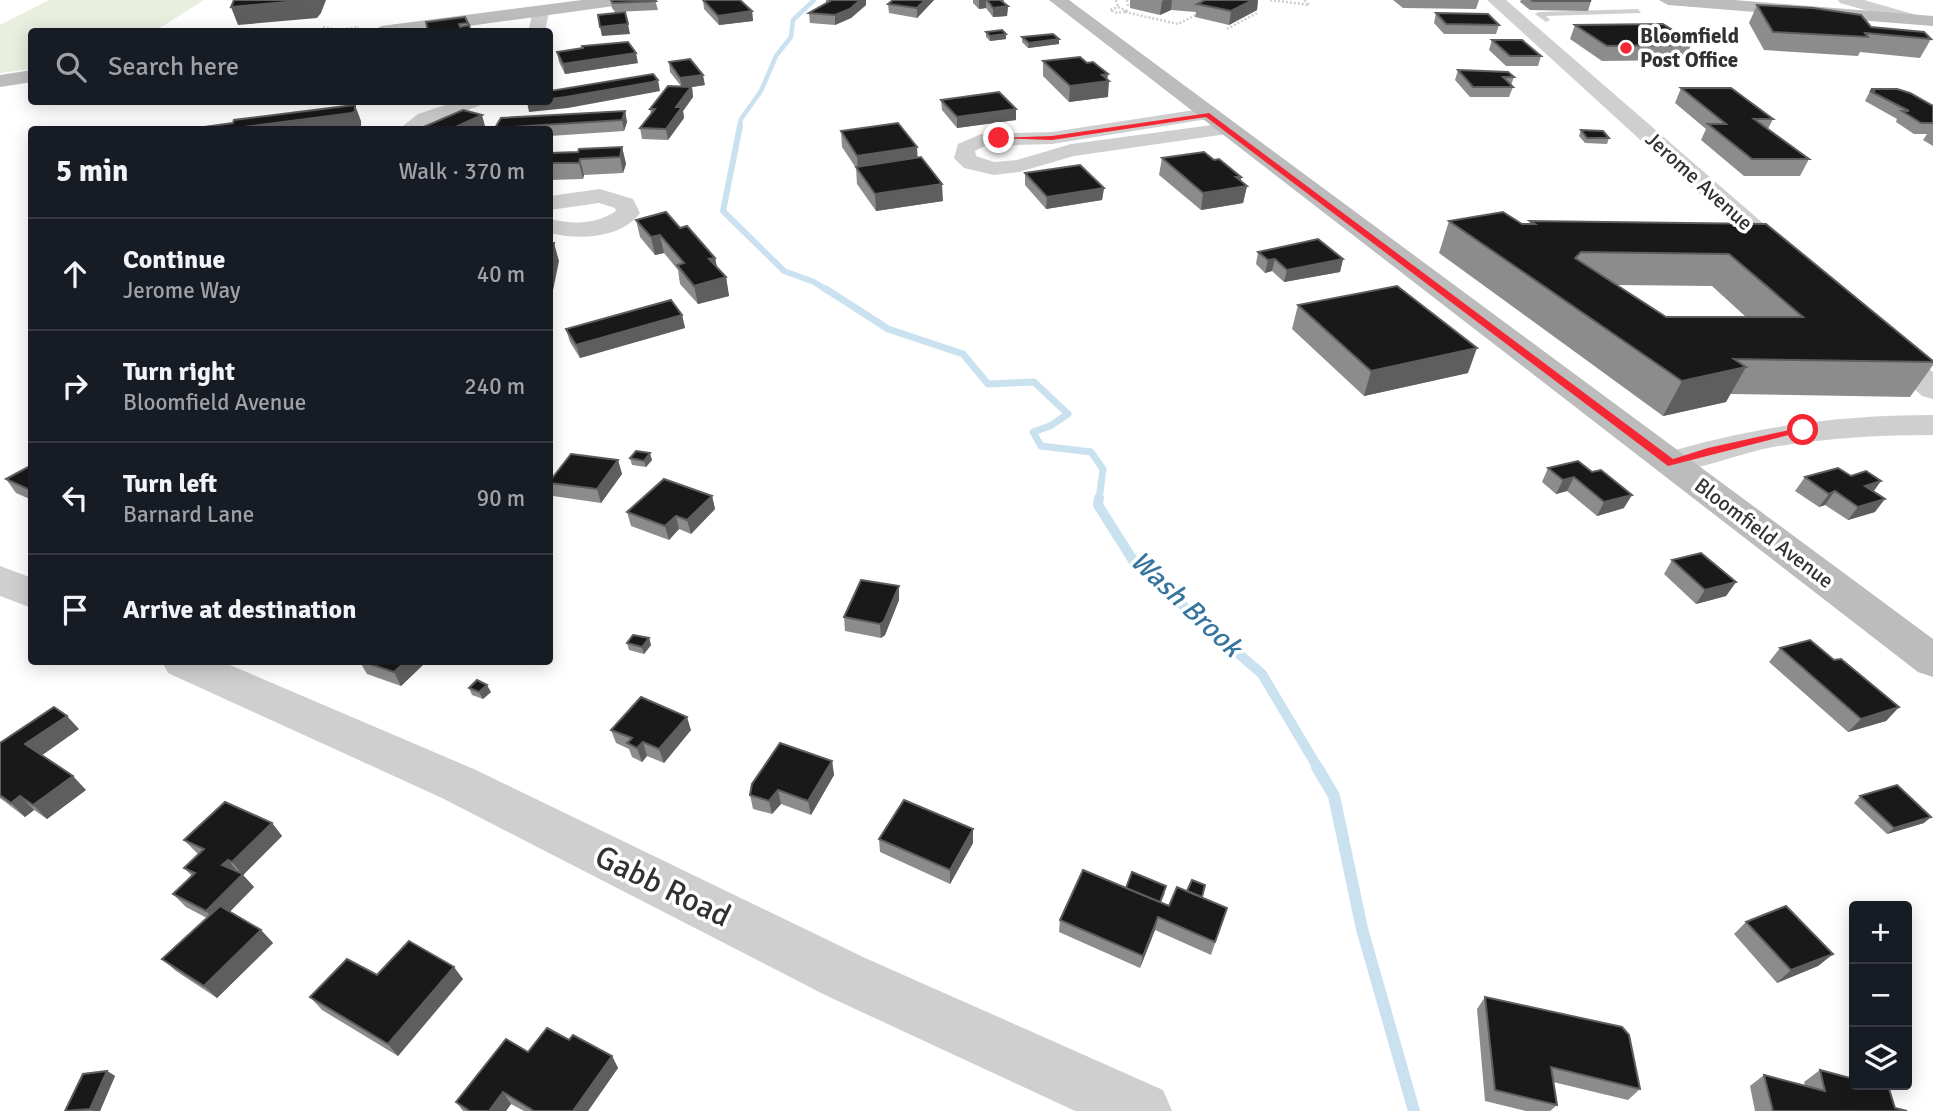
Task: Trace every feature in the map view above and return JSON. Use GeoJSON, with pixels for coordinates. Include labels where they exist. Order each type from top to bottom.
{"type":"FeatureCollection","features":[{"type":"Feature","properties":{"kind":"main road"},"geometry":{"type":"LineString","coordinates":[[411,28],[621,0]]}},
{"type":"Feature","properties":{"kind":"main road","name":"Bloomfield Avenue"},"geometry":{"type":"LineString","coordinates":[[1058,0],[1933,661]]}},
{"type":"Feature","properties":{"kind":"main road"},"geometry":{"type":"LineString","coordinates":[[1668,0],[1933,21]]}},
{"type":"Feature","properties":{"kind":"main road"},"geometry":{"type":"LineString","coordinates":[[0,81],[28,77]]}},
{"type":"Feature","properties":{"kind":"street","name":"Jerome Avenue"},"geometry":{"type":"LineString","coordinates":[[1496,0],[1803,273]]}},
{"type":"Feature","properties":{"kind":"street"},"geometry":{"type":"LineString","coordinates":[[1846,0],[1914,19]]}},
{"type":"Feature","properties":{"kind":"street"},"geometry":{"type":"LineString","coordinates":[[537,28],[541,11]]}},
{"type":"Feature","properties":{"kind":"street"},"geometry":{"type":"LineString","coordinates":[[414,126],[425,118],[463,105]]}},
{"type":"Feature","properties":{"kind":"street"},"geometry":{"type":"LineString","coordinates":[[1207,114],[1052,138],[981,141],[965,148],[965,158],[972,163],[994,169],[1019,166],[1071,150],[1227,129]]}},
{"type":"Feature","properties":{"kind":"street"},"geometry":{"type":"LineString","coordinates":[[553,203],[600,195],[625,204],[628,213],[605,226],[583,231],[553,226]]}},
{"type":"Feature","properties":{"kind":"street"},"geometry":{"type":"LineString","coordinates":[[1863,327],[1933,389]]}},
{"type":"Feature","properties":{"kind":"street"},"geometry":{"type":"LineString","coordinates":[[1671,463],[1745,441],[1803,430],[1933,425]]}},
{"type":"Feature","properties":{"kind":"street"},"geometry":{"type":"LineString","coordinates":[[0,580],[28,592]]}},
{"type":"Feature","properties":{"kind":"street","name":"Gabb Road"},"geometry":{"type":"LineString","coordinates":[[190,665],[459,784],[844,976],[1142,1111]]}},
{"type":"Feature","properties":{"kind":"lane"},"geometry":{"type":"LineString","coordinates":[[1546,20],[1539,14],[1638,11]]}},
{"type":"Feature","properties":{"kind":"path"},"geometry":{"type":"LineString","coordinates":[[1116,0],[1118,8]]}},
{"type":"Feature","properties":{"kind":"path"},"geometry":{"type":"LineString","coordinates":[[1125,9],[1127,0]]}},
{"type":"Feature","properties":{"kind":"path"},"geometry":{"type":"LineString","coordinates":[[1269,0],[1309,5],[1304,0]]}},
{"type":"Feature","properties":{"kind":"path"},"geometry":{"type":"LineString","coordinates":[[1137,3],[1125,9],[1110,11],[1118,8],[1125,9],[1178,24],[1200,13]]}},
{"type":"Feature","properties":{"kind":"path"},"geometry":{"type":"LineString","coordinates":[[1227,29],[1257,13]]}},
{"type":"Feature","properties":{"kind":"green space"},"geometry":{"type":"Polygon","coordinates":[[[49,0],[204,0],[160,28],[28,28],[28,69],[0,73],[0,25],[49,0]]]}},
{"type":"Feature","properties":{"kind":"building"},"geometry":{"type":"Polygon","coordinates":[[[234,0],[309,0],[231,7],[234,0]]]}},
{"type":"Feature","properties":{"kind":"building"},"geometry":{"type":"Polygon","coordinates":[[[611,0],[655,0],[656,1],[613,3],[611,0]]]}},
{"type":"Feature","properties":{"kind":"building"},"geometry":{"type":"Polygon","coordinates":[[[703,0],[740,0],[752,11],[718,16],[703,0]]]}},
{"type":"Feature","properties":{"kind":"building"},"geometry":{"type":"Polygon","coordinates":[[[832,0],[860,0],[850,9],[835,15],[809,13],[832,0]]]}},
{"type":"Feature","properties":{"kind":"building"},"geometry":{"type":"Polygon","coordinates":[[[893,0],[925,0],[917,8],[888,4],[893,0]]]}},
{"type":"Feature","properties":{"kind":"building"},"geometry":{"type":"Polygon","coordinates":[[[987,0],[1000,0],[1008,6],[993,8],[987,0]]]}},
{"type":"Feature","properties":{"kind":"building"},"geometry":{"type":"Polygon","coordinates":[[[1205,0],[1253,0],[1231,11],[1197,4],[1205,0]]]}},
{"type":"Feature","properties":{"kind":"building"},"geometry":{"type":"Polygon","coordinates":[[[1531,0],[1589,0],[1591,1],[1533,1],[1531,0]]]}},
{"type":"Feature","properties":{"kind":"building"},"geometry":{"type":"Polygon","coordinates":[[[1757,5],[1813,8],[1861,15],[1871,27],[1924,32],[1931,39],[1865,33],[1868,37],[1773,32],[1757,5]]]}},
{"type":"Feature","properties":{"kind":"building"},"geometry":{"type":"Polygon","coordinates":[[[625,12],[628,24],[600,27],[598,15],[625,12]]]}},
{"type":"Feature","properties":{"kind":"building"},"geometry":{"type":"Polygon","coordinates":[[[1436,13],[1488,14],[1499,25],[1446,24],[1436,13]]]}},
{"type":"Feature","properties":{"kind":"building"},"geometry":{"type":"Polygon","coordinates":[[[465,17],[468,23],[459,24],[460,27],[469,25],[470,28],[427,28],[426,22],[465,17]]]}},
{"type":"Feature","properties":{"kind":"building"},"geometry":{"type":"Polygon","coordinates":[[[1663,24],[1690,41],[1686,41],[1691,45],[1607,46],[1575,25],[1663,24]]]}},
{"type":"Feature","properties":{"kind":"building"},"geometry":{"type":"Polygon","coordinates":[[[1002,30],[1006,34],[990,36],[986,32],[1002,30]]]}},
{"type":"Feature","properties":{"kind":"building"},"geometry":{"type":"Polygon","coordinates":[[[1053,34],[1059,39],[1029,43],[1022,37],[1053,34]]]}},
{"type":"Feature","properties":{"kind":"building"},"geometry":{"type":"Polygon","coordinates":[[[1492,40],[1522,40],[1541,56],[1510,56],[1492,40]]]}},
{"type":"Feature","properties":{"kind":"building"},"geometry":{"type":"Polygon","coordinates":[[[628,42],[636,53],[563,64],[557,52],[583,48],[582,46],[628,42]]]}},
{"type":"Feature","properties":{"kind":"building"},"geometry":{"type":"Polygon","coordinates":[[[1080,57],[1087,63],[1093,62],[1108,74],[1102,75],[1109,81],[1070,86],[1043,61],[1080,57]]]}},
{"type":"Feature","properties":{"kind":"building"},"geometry":{"type":"Polygon","coordinates":[[[690,59],[703,75],[680,78],[669,62],[690,59]]]}},
{"type":"Feature","properties":{"kind":"building"},"geometry":{"type":"Polygon","coordinates":[[[1458,70],[1508,72],[1514,77],[1503,77],[1513,87],[1473,87],[1458,70]]]}},
{"type":"Feature","properties":{"kind":"building"},"geometry":{"type":"Polygon","coordinates":[[[653,74],[658,80],[553,99],[553,91],[653,74]]]}},
{"type":"Feature","properties":{"kind":"building"},"geometry":{"type":"Polygon","coordinates":[[[668,86],[691,87],[676,107],[682,107],[666,129],[640,128],[655,109],[650,109],[668,86]]]}},
{"type":"Feature","properties":{"kind":"building"},"geometry":{"type":"Polygon","coordinates":[[[1681,88],[1731,88],[1773,119],[1754,119],[1809,159],[1752,159],[1708,124],[1726,124],[1681,88]]]}},
{"type":"Feature","properties":{"kind":"building"},"geometry":{"type":"Polygon","coordinates":[[[1871,89],[1897,89],[1910,93],[1933,106],[1933,123],[1921,123],[1902,111],[1909,111],[1870,91],[1875,91],[1871,89]]]}},
{"type":"Feature","properties":{"kind":"building"},"geometry":{"type":"Polygon","coordinates":[[[999,92],[1016,109],[957,117],[941,100],[999,92]]]}},
{"type":"Feature","properties":{"kind":"building"},"geometry":{"type":"Polygon","coordinates":[[[355,105],[355,111],[352,113],[252,126],[211,126],[233,123],[234,120],[355,105]]]}},
{"type":"Feature","properties":{"kind":"building"},"geometry":{"type":"Polygon","coordinates":[[[463,110],[482,115],[458,126],[426,126],[463,110]]]}},
{"type":"Feature","properties":{"kind":"building"},"geometry":{"type":"Polygon","coordinates":[[[625,111],[622,120],[527,126],[496,126],[501,118],[625,111]]]}},
{"type":"Feature","properties":{"kind":"building"},"geometry":{"type":"Polygon","coordinates":[[[898,123],[917,147],[857,156],[841,131],[898,123]]]}},
{"type":"Feature","properties":{"kind":"building"},"geometry":{"type":"Polygon","coordinates":[[[1581,130],[1603,131],[1609,138],[1587,138],[1581,130]]]}},
{"type":"Feature","properties":{"kind":"building"},"geometry":{"type":"Polygon","coordinates":[[[622,147],[620,157],[580,159],[579,163],[553,163],[553,153],[578,152],[579,149],[622,147]]]}},
{"type":"Feature","properties":{"kind":"building"},"geometry":{"type":"Polygon","coordinates":[[[1204,152],[1214,160],[1219,159],[1241,177],[1236,177],[1247,186],[1203,193],[1162,158],[1204,152]]]}},
{"type":"Feature","properties":{"kind":"building"},"geometry":{"type":"Polygon","coordinates":[[[921,157],[942,184],[875,194],[856,167],[921,157]]]}},
{"type":"Feature","properties":{"kind":"building"},"geometry":{"type":"Polygon","coordinates":[[[1080,165],[1104,188],[1047,197],[1025,173],[1080,165]]]}},
{"type":"Feature","properties":{"kind":"building"},"geometry":{"type":"Polygon","coordinates":[[[666,212],[680,228],[687,226],[715,258],[709,259],[726,277],[694,286],[677,265],[684,263],[660,235],[651,237],[636,220],[666,212]]]}},
{"type":"Feature","properties":{"kind":"building"},"geometry":{"type":"Polygon","coordinates":[[[1503,212],[1522,224],[1535,224],[1530,221],[1766,224],[1933,362],[1734,359],[1746,367],[1682,381],[1449,221],[1503,212]],[[1581,252],[1575,258],[1666,317],[1803,317],[1729,254],[1581,252]]]}},
{"type":"Feature","properties":{"kind":"building"},"geometry":{"type":"Polygon","coordinates":[[[1318,239],[1343,259],[1287,270],[1275,259],[1268,260],[1258,252],[1318,239]]]}},
{"type":"Feature","properties":{"kind":"building"},"geometry":{"type":"Polygon","coordinates":[[[1397,286],[1477,348],[1371,371],[1298,305],[1397,286]]]}},
{"type":"Feature","properties":{"kind":"building"},"geometry":{"type":"Polygon","coordinates":[[[671,300],[682,315],[576,345],[566,329],[671,300]]]}},
{"type":"Feature","properties":{"kind":"building"},"geometry":{"type":"Polygon","coordinates":[[[636,451],[650,453],[644,461],[630,458],[636,451]]]}},
{"type":"Feature","properties":{"kind":"building"},"geometry":{"type":"Polygon","coordinates":[[[571,454],[618,460],[597,489],[553,483],[553,477],[571,454]]]}},
{"type":"Feature","properties":{"kind":"building"},"geometry":{"type":"Polygon","coordinates":[[[1578,461],[1592,472],[1601,470],[1632,495],[1604,502],[1574,477],[1563,480],[1548,468],[1578,461]]]}},
{"type":"Feature","properties":{"kind":"building"},"geometry":{"type":"Polygon","coordinates":[[[28,467],[28,489],[6,479],[28,467]]]}},
{"type":"Feature","properties":{"kind":"building"},"geometry":{"type":"Polygon","coordinates":[[[1838,468],[1851,476],[1866,471],[1881,481],[1865,486],[1885,499],[1858,507],[1835,491],[1829,494],[1805,477],[1838,468]]]}},
{"type":"Feature","properties":{"kind":"building"},"geometry":{"type":"Polygon","coordinates":[[[664,479],[712,496],[687,520],[676,516],[665,526],[627,512],[664,479]]]}},
{"type":"Feature","properties":{"kind":"building"},"geometry":{"type":"Polygon","coordinates":[[[1701,553],[1736,582],[1705,590],[1672,560],[1701,553]]]}},
{"type":"Feature","properties":{"kind":"building"},"geometry":{"type":"Polygon","coordinates":[[[861,580],[899,586],[884,621],[880,624],[844,617],[861,580]]]}},
{"type":"Feature","properties":{"kind":"building"},"geometry":{"type":"Polygon","coordinates":[[[633,635],[649,638],[642,647],[627,643],[633,635]]]}},
{"type":"Feature","properties":{"kind":"building"},"geometry":{"type":"Polygon","coordinates":[[[1810,640],[1834,660],[1841,659],[1899,707],[1861,719],[1780,648],[1810,640]]]}},
{"type":"Feature","properties":{"kind":"building"},"geometry":{"type":"Polygon","coordinates":[[[373,665],[402,665],[394,672],[373,665]]]}},
{"type":"Feature","properties":{"kind":"building"},"geometry":{"type":"Polygon","coordinates":[[[477,680],[487,685],[479,692],[469,688],[477,680]]]}},
{"type":"Feature","properties":{"kind":"building"},"geometry":{"type":"Polygon","coordinates":[[[641,697],[687,717],[659,749],[643,742],[637,748],[627,743],[632,738],[611,730],[641,697]]]}},
{"type":"Feature","properties":{"kind":"building"},"geometry":{"type":"Polygon","coordinates":[[[54,707],[67,716],[25,744],[73,776],[33,805],[20,796],[11,803],[0,795],[0,743],[54,707]]]}},
{"type":"Feature","properties":{"kind":"building"},"geometry":{"type":"Polygon","coordinates":[[[780,743],[832,761],[808,801],[778,790],[769,801],[750,795],[752,784],[780,743]]]}},
{"type":"Feature","properties":{"kind":"building"},"geometry":{"type":"Polygon","coordinates":[[[1897,785],[1931,817],[1894,828],[1860,796],[1897,785]]]}},
{"type":"Feature","properties":{"kind":"building"},"geometry":{"type":"Polygon","coordinates":[[[904,800],[973,829],[950,870],[879,839],[904,800]]]}},
{"type":"Feature","properties":{"kind":"building"},"geometry":{"type":"Polygon","coordinates":[[[225,802],[272,823],[232,862],[228,860],[222,865],[243,874],[206,911],[173,894],[195,873],[184,868],[204,849],[184,840],[225,802]]]}},
{"type":"Feature","properties":{"kind":"building"},"geometry":{"type":"Polygon","coordinates":[[[1083,870],[1169,906],[1177,887],[1227,908],[1215,942],[1158,917],[1143,956],[1060,920],[1083,870]]]}},
{"type":"Feature","properties":{"kind":"building"},"geometry":{"type":"Polygon","coordinates":[[[1132,872],[1166,886],[1160,902],[1126,888],[1132,872]]]}},
{"type":"Feature","properties":{"kind":"building"},"geometry":{"type":"Polygon","coordinates":[[[1192,880],[1205,885],[1202,897],[1187,891],[1192,880]]]}},
{"type":"Feature","properties":{"kind":"building"},"geometry":{"type":"Polygon","coordinates":[[[220,906],[261,930],[204,986],[162,959],[220,906]]]}},
{"type":"Feature","properties":{"kind":"building"},"geometry":{"type":"Polygon","coordinates":[[[1786,906],[1833,954],[1791,970],[1746,922],[1786,906]]]}},
{"type":"Feature","properties":{"kind":"building"},"geometry":{"type":"Polygon","coordinates":[[[409,941],[454,967],[388,1044],[310,997],[347,959],[377,975],[409,941]]]}},
{"type":"Feature","properties":{"kind":"building"},"geometry":{"type":"Polygon","coordinates":[[[1485,997],[1622,1027],[1629,1035],[1640,1089],[1551,1067],[1557,1105],[1495,1090],[1485,997]]]}},
{"type":"Feature","properties":{"kind":"building"},"geometry":{"type":"Polygon","coordinates":[[[547,1028],[569,1040],[573,1035],[612,1056],[573,1111],[534,1111],[503,1092],[489,1111],[470,1111],[456,1102],[506,1039],[528,1052],[547,1028]]]}},
{"type":"Feature","properties":{"kind":"building"},"geometry":{"type":"Polygon","coordinates":[[[1820,1070],[1849,1078],[1849,1090],[1889,1090],[1895,1108],[1907,1111],[1773,1111],[1764,1075],[1825,1091],[1820,1070]]]}},
{"type":"Feature","properties":{"kind":"building"},"geometry":{"type":"Polygon","coordinates":[[[107,1071],[90,1109],[65,1111],[83,1074],[107,1071]]]}},
{"type":"Feature","properties":{"kind":"waterway","name":"Wash Brook"},"geometry":{"type":"LineString","coordinates":[[739,128],[741,119],[761,91],[776,56],[791,37],[793,20],[814,0]]}},
{"type":"Feature","properties":{"kind":"waterway","name":"Wash Brook"},"geometry":{"type":"LineString","coordinates":[[740,126],[723,211],[784,271],[814,282],[828,291]]}},
{"type":"Feature","properties":{"kind":"waterway","name":"Wash Brook"},"geometry":{"type":"LineString","coordinates":[[826,289],[888,329],[963,354],[988,384],[1034,382],[1068,414],[1050,426],[1033,432],[1041,446],[1091,452],[1103,469],[1099,500]]}},
{"type":"Feature","properties":{"kind":"waterway","name":"Wash Brook"},"geometry":{"type":"LineString","coordinates":[[1099,498],[1098,505],[1136,565],[1262,674],[1318,768]]}},
{"type":"Feature","properties":{"kind":"waterway","name":"Wash Brook"},"geometry":{"type":"LineString","coordinates":[[1317,767],[1334,796],[1362,929],[1414,1111]]}},
{"type":"Feature","properties":{"kind":"place","name":"Bloomfield Post Office"},"geometry":{"type":"Point","coordinates":[1626,48]}},
{"type":"Feature","properties":{"kind":"route"},"geometry":{"type":"LineString","coordinates":[[999,138],[1052,138],[1207,114],[1671,463],[1758,438],[1803,430]]}}]}
